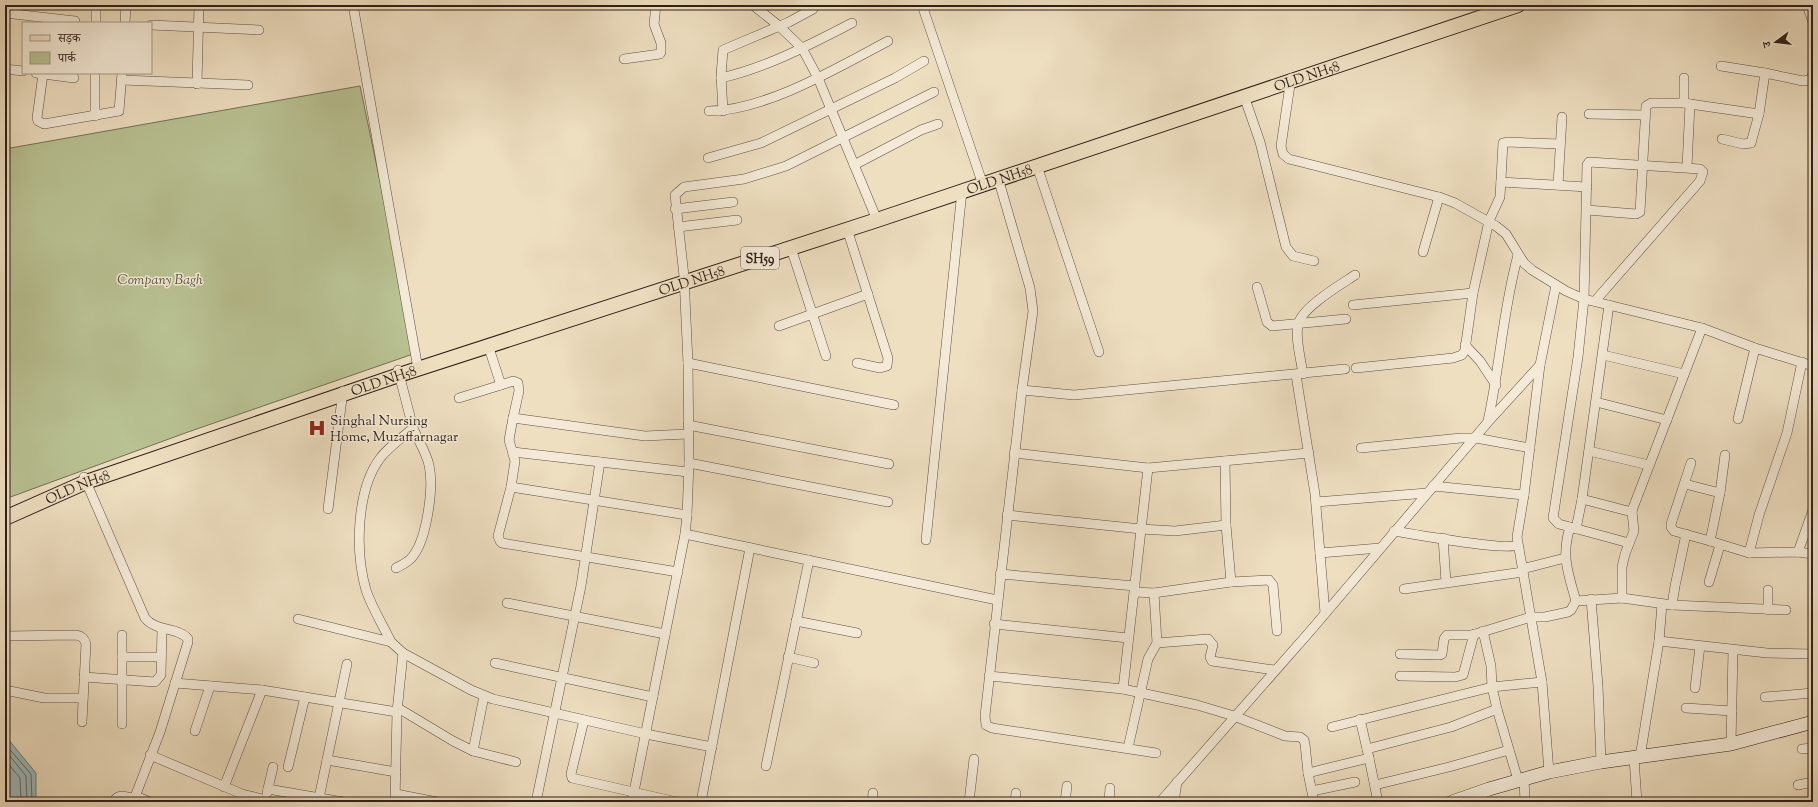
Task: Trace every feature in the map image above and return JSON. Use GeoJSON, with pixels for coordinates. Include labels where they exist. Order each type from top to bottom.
{"type":"FeatureCollection","features":[{"type":"Feature","properties":{"kind":"main road","name":"OLD NH58"},"geometry":{"type":"LineString","coordinates":[[5,511],[46,496],[85,479],[398,372],[876,217],[962,191],[1244,96],[1291,77],[1500,5]]}},
{"type":"Feature","properties":{"kind":"main road","name":"OLD NH58"},"geometry":{"type":"LineString","coordinates":[[684,279],[791,248],[981,178],[1518,5]]}},
{"type":"Feature","properties":{"kind":"main road","name":"OLD NH58"},"geometry":{"type":"LineString","coordinates":[[398,372],[417,363],[482,345]]}},
{"type":"Feature","properties":{"kind":"main road","name":"OLD NH58"},"geometry":{"type":"LineString","coordinates":[[5,518],[46,496]]}},
{"type":"Feature","properties":{"kind":"street"},"geometry":{"type":"LineString","coordinates":[[96,5],[96,22]]}},
{"type":"Feature","properties":{"kind":"street"},"geometry":{"type":"LineString","coordinates":[[125,22],[126,5]]}},
{"type":"Feature","properties":{"kind":"street"},"geometry":{"type":"LineString","coordinates":[[197,84],[199,5]]}},
{"type":"Feature","properties":{"kind":"street"},"geometry":{"type":"LineString","coordinates":[[353,5],[417,363]]}},
{"type":"Feature","properties":{"kind":"street"},"geometry":{"type":"LineString","coordinates":[[624,59],[660,54],[661,44],[654,24],[656,5]]}},
{"type":"Feature","properties":{"kind":"street"},"geometry":{"type":"LineString","coordinates":[[753,5],[779,26],[802,48],[818,78],[876,217]]}},
{"type":"Feature","properties":{"kind":"street"},"geometry":{"type":"LineString","coordinates":[[922,5],[981,178]]}},
{"type":"Feature","properties":{"kind":"street"},"geometry":{"type":"LineString","coordinates":[[1808,5],[1813,22]]}},
{"type":"Feature","properties":{"kind":"street"},"geometry":{"type":"LineString","coordinates":[[723,111],[721,78],[723,50],[779,26],[813,9]]}},
{"type":"Feature","properties":{"kind":"street"},"geometry":{"type":"LineString","coordinates":[[5,13],[75,21]]}},
{"type":"Feature","properties":{"kind":"street"},"geometry":{"type":"LineString","coordinates":[[721,78],[766,65],[852,23]]}},
{"type":"Feature","properties":{"kind":"street"},"geometry":{"type":"LineString","coordinates":[[152,25],[259,30]]}},
{"type":"Feature","properties":{"kind":"street"},"geometry":{"type":"LineString","coordinates":[[709,111],[723,111],[760,102],[818,78],[888,42]]}},
{"type":"Feature","properties":{"kind":"street"},"geometry":{"type":"LineString","coordinates":[[708,158],[761,143],[895,78],[924,61]]}},
{"type":"Feature","properties":{"kind":"street"},"geometry":{"type":"LineString","coordinates":[[1721,66],[1803,81],[1810,80],[1813,74]]}},
{"type":"Feature","properties":{"kind":"street"},"geometry":{"type":"LineString","coordinates":[[5,69],[22,71]]}},
{"type":"Feature","properties":{"kind":"street"},"geometry":{"type":"LineString","coordinates":[[1722,139],[1744,144],[1751,143],[1759,114],[1765,73]]}},
{"type":"Feature","properties":{"kind":"street"},"geometry":{"type":"LineString","coordinates":[[40,74],[37,118],[41,124],[119,111],[122,77],[197,84],[248,85]]}},
{"type":"Feature","properties":{"kind":"street"},"geometry":{"type":"LineString","coordinates":[[47,74],[74,78]]}},
{"type":"Feature","properties":{"kind":"street"},"geometry":{"type":"LineString","coordinates":[[95,116],[96,74]]}},
{"type":"Feature","properties":{"kind":"street"},"geometry":{"type":"LineString","coordinates":[[1291,77],[1281,146],[1285,156],[1289,159],[1439,196],[1455,203],[1501,229],[1518,255],[1532,270],[1556,285],[1584,299],[1702,328],[1755,348],[1813,366]]}},
{"type":"Feature","properties":{"kind":"street"},"geometry":{"type":"LineString","coordinates":[[1684,78],[1687,104],[1687,167]]}},
{"type":"Feature","properties":{"kind":"street"},"geometry":{"type":"LineString","coordinates":[[632,802],[678,572],[687,515],[689,468],[688,363],[684,279],[675,195],[680,189],[763,174],[786,166],[934,92]]}},
{"type":"Feature","properties":{"kind":"street"},"geometry":{"type":"LineString","coordinates":[[1244,96],[1260,142],[1286,247],[1293,256],[1314,261]]}},
{"type":"Feature","properties":{"kind":"street"},"geometry":{"type":"LineString","coordinates":[[1587,210],[1636,214],[1640,212],[1645,115],[1646,106],[1651,103],[1687,104],[1759,114]]}},
{"type":"Feature","properties":{"kind":"street"},"geometry":{"type":"LineString","coordinates":[[1589,114],[1645,115]]}},
{"type":"Feature","properties":{"kind":"street"},"geometry":{"type":"LineString","coordinates":[[1558,185],[1562,117]]}},
{"type":"Feature","properties":{"kind":"street"},"geometry":{"type":"LineString","coordinates":[[854,165],[921,130],[938,124]]}},
{"type":"Feature","properties":{"kind":"street"},"geometry":{"type":"LineString","coordinates":[[1356,368],[1453,358],[1462,355],[1465,346],[1473,293],[1489,221],[1500,196],[1502,146],[1504,142],[1560,144]]}},
{"type":"Feature","properties":{"kind":"street"},"geometry":{"type":"LineString","coordinates":[[1595,302],[1700,181],[1702,170],[1687,167],[1588,163],[1584,299],[1569,417],[1552,514],[1556,523],[1629,542]]}},
{"type":"Feature","properties":{"kind":"street"},"geometry":{"type":"LineString","coordinates":[[1037,166],[1099,352]]}},
{"type":"Feature","properties":{"kind":"street"},"geometry":{"type":"LineString","coordinates":[[998,178],[1032,300],[1033,311],[1014,453],[994,624],[984,716],[986,725],[988,727],[1156,753]]}},
{"type":"Feature","properties":{"kind":"street"},"geometry":{"type":"LineString","coordinates":[[1501,182],[1587,188]]}},
{"type":"Feature","properties":{"kind":"street"},"geometry":{"type":"LineString","coordinates":[[926,540],[962,191]]}},
{"type":"Feature","properties":{"kind":"street"},"geometry":{"type":"LineString","coordinates":[[1423,252],[1439,196]]}},
{"type":"Feature","properties":{"kind":"street"},"geometry":{"type":"LineString","coordinates":[[676,210],[733,202]]}},
{"type":"Feature","properties":{"kind":"street"},"geometry":{"type":"LineString","coordinates":[[678,227],[737,220]]}},
{"type":"Feature","properties":{"kind":"street"},"geometry":{"type":"LineString","coordinates":[[847,228],[888,358],[887,366],[880,368],[857,363]]}},
{"type":"Feature","properties":{"kind":"street"},"geometry":{"type":"LineString","coordinates":[[791,248],[826,356]]}},
{"type":"Feature","properties":{"kind":"street"},"geometry":{"type":"LineString","coordinates":[[1488,422],[1496,385],[1511,286],[1518,255]]}},
{"type":"Feature","properties":{"kind":"street"},"geometry":{"type":"LineString","coordinates":[[1325,613],[1316,502],[1299,374],[1297,332],[1302,314],[1355,275]]}},
{"type":"Feature","properties":{"kind":"street"},"geometry":{"type":"LineString","coordinates":[[1549,772],[1542,682],[1516,537],[1524,495],[1540,365],[1556,285]]}},
{"type":"Feature","properties":{"kind":"street"},"geometry":{"type":"LineString","coordinates":[[1256,287],[1269,325],[1276,326],[1346,319]]}},
{"type":"Feature","properties":{"kind":"street"},"geometry":{"type":"LineString","coordinates":[[1353,306],[1473,293]]}},
{"type":"Feature","properties":{"kind":"street"},"geometry":{"type":"LineString","coordinates":[[779,326],[868,294]]}},
{"type":"Feature","properties":{"kind":"street"},"geometry":{"type":"LineString","coordinates":[[1400,654],[1440,655],[1442,654],[1444,639],[1447,635],[1479,632],[1531,617],[1545,617],[1568,612],[1576,602],[1565,558],[1566,542],[1573,528],[1582,499],[1609,305]]}},
{"type":"Feature","properties":{"kind":"street"},"geometry":{"type":"LineString","coordinates":[[1622,598],[1622,567],[1629,542],[1634,531],[1632,512],[1702,328]]}},
{"type":"Feature","properties":{"kind":"street"},"geometry":{"type":"LineString","coordinates":[[482,345],[502,385]]}},
{"type":"Feature","properties":{"kind":"street"},"geometry":{"type":"LineString","coordinates":[[1465,346],[1480,361],[1496,385]]}},
{"type":"Feature","properties":{"kind":"street"},"geometry":{"type":"LineString","coordinates":[[1738,419],[1755,348]]}},
{"type":"Feature","properties":{"kind":"street"},"geometry":{"type":"LineString","coordinates":[[1603,355],[1684,374]]}},
{"type":"Feature","properties":{"kind":"street"},"geometry":{"type":"LineString","coordinates":[[1749,553],[1759,515],[1787,433],[1802,362]]}},
{"type":"Feature","properties":{"kind":"street"},"geometry":{"type":"LineString","coordinates":[[688,363],[894,404]]}},
{"type":"Feature","properties":{"kind":"street"},"geometry":{"type":"LineString","coordinates":[[1160,802],[1325,613],[1430,489],[1476,438],[1488,422],[1540,365]]}},
{"type":"Feature","properties":{"kind":"street"},"geometry":{"type":"LineString","coordinates":[[1022,390],[1074,395],[1346,369]]}},
{"type":"Feature","properties":{"kind":"street"},"geometry":{"type":"LineString","coordinates":[[396,568],[413,557],[419,547],[424,535],[431,489],[431,476],[426,455],[412,428],[398,372]]}},
{"type":"Feature","properties":{"kind":"street"},"geometry":{"type":"LineString","coordinates":[[459,398],[513,381],[518,383],[519,391],[509,440],[515,466],[498,536],[500,541],[505,544],[678,572]]}},
{"type":"Feature","properties":{"kind":"street"},"geometry":{"type":"LineString","coordinates":[[328,509],[343,391]]}},
{"type":"Feature","properties":{"kind":"street"},"geometry":{"type":"LineString","coordinates":[[1596,402],[1667,420]]}},
{"type":"Feature","properties":{"kind":"street"},"geometry":{"type":"LineString","coordinates":[[513,418],[644,436],[688,430],[889,464]]}},
{"type":"Feature","properties":{"kind":"street"},"geometry":{"type":"LineString","coordinates":[[412,428],[381,458],[372,473],[361,516],[359,547],[361,571],[366,591],[391,642],[403,654],[484,696],[501,702],[712,747]]}},
{"type":"Feature","properties":{"kind":"street"},"geometry":{"type":"LineString","coordinates":[[1362,448],[1449,438],[1476,438],[1530,448]]}},
{"type":"Feature","properties":{"kind":"street"},"geometry":{"type":"LineString","coordinates":[[1589,451],[1649,465]]}},
{"type":"Feature","properties":{"kind":"street"},"geometry":{"type":"LineString","coordinates":[[513,452],[600,462],[689,468],[888,502]]}},
{"type":"Feature","properties":{"kind":"street"},"geometry":{"type":"LineString","coordinates":[[1014,453],[1148,468],[1309,454]]}},
{"type":"Feature","properties":{"kind":"street"},"geometry":{"type":"LineString","coordinates":[[1710,540],[1720,493],[1725,455]]}},
{"type":"Feature","properties":{"kind":"street"},"geometry":{"type":"LineString","coordinates":[[1225,461],[1226,525],[1231,582]]}},
{"type":"Feature","properties":{"kind":"street"},"geometry":{"type":"LineString","coordinates":[[536,802],[563,678],[586,557],[600,462]]}},
{"type":"Feature","properties":{"kind":"street"},"geometry":{"type":"LineString","coordinates":[[1691,463],[1671,527],[1674,531],[1710,540],[1720,545],[1749,553],[1798,552],[1813,554]]}},
{"type":"Feature","properties":{"kind":"street"},"geometry":{"type":"LineString","coordinates":[[1123,689],[1148,468]]}},
{"type":"Feature","properties":{"kind":"street"},"geometry":{"type":"LineString","coordinates":[[85,479],[145,618],[149,623],[162,629],[182,634],[188,639],[176,683],[134,799]]}},
{"type":"Feature","properties":{"kind":"street"},"geometry":{"type":"LineString","coordinates":[[1684,484],[1720,493]]}},
{"type":"Feature","properties":{"kind":"street"},"geometry":{"type":"LineString","coordinates":[[511,487],[687,515]]}},
{"type":"Feature","properties":{"kind":"street"},"geometry":{"type":"LineString","coordinates":[[1316,502],[1430,489],[1524,495]]}},
{"type":"Feature","properties":{"kind":"street"},"geometry":{"type":"LineString","coordinates":[[1582,499],[1632,512]]}},
{"type":"Feature","properties":{"kind":"street"},"geometry":{"type":"LineString","coordinates":[[1798,552],[1813,510]]}},
{"type":"Feature","properties":{"kind":"street"},"geometry":{"type":"LineString","coordinates":[[1007,515],[1141,529],[1175,531],[1226,525]]}},
{"type":"Feature","properties":{"kind":"street"},"geometry":{"type":"LineString","coordinates":[[1394,531],[1510,547],[1517,545]]}},
{"type":"Feature","properties":{"kind":"street"},"geometry":{"type":"LineString","coordinates":[[685,534],[997,600]]}},
{"type":"Feature","properties":{"kind":"street"},"geometry":{"type":"LineString","coordinates":[[1672,605],[1674,586],[1686,534]]}},
{"type":"Feature","properties":{"kind":"street"},"geometry":{"type":"LineString","coordinates":[[1443,538],[1446,582]]}},
{"type":"Feature","properties":{"kind":"street"},"geometry":{"type":"LineString","coordinates":[[1709,582],[1720,545]]}},
{"type":"Feature","properties":{"kind":"street"},"geometry":{"type":"LineString","coordinates":[[701,802],[750,548]]}},
{"type":"Feature","properties":{"kind":"street"},"geometry":{"type":"LineString","coordinates":[[1320,553],[1380,548]]}},
{"type":"Feature","properties":{"kind":"street"},"geometry":{"type":"LineString","coordinates":[[1404,589],[1523,571],[1565,558]]}},
{"type":"Feature","properties":{"kind":"street"},"geometry":{"type":"LineString","coordinates":[[766,766],[809,560]]}},
{"type":"Feature","properties":{"kind":"street"},"geometry":{"type":"LineString","coordinates":[[1000,574],[1135,589],[1154,593],[1231,582],[1266,579],[1271,582],[1277,631]]}},
{"type":"Feature","properties":{"kind":"street"},"geometry":{"type":"LineString","coordinates":[[1768,590],[1768,610]]}},
{"type":"Feature","properties":{"kind":"street"},"geometry":{"type":"LineString","coordinates":[[1128,748],[1148,659],[1157,643],[1154,593]]}},
{"type":"Feature","properties":{"kind":"street"},"geometry":{"type":"LineString","coordinates":[[1576,602],[1591,599],[1622,598],[1672,605],[1786,610]]}},
{"type":"Feature","properties":{"kind":"street"},"geometry":{"type":"LineString","coordinates":[[1591,599],[1598,686],[1601,762]]}},
{"type":"Feature","properties":{"kind":"street"},"geometry":{"type":"LineString","coordinates":[[507,603],[665,634]]}},
{"type":"Feature","properties":{"kind":"street"},"geometry":{"type":"LineString","coordinates":[[1637,802],[1637,757],[1659,641],[1662,604]]}},
{"type":"Feature","properties":{"kind":"street"},"geometry":{"type":"LineString","coordinates":[[298,619],[391,642]]}},
{"type":"Feature","properties":{"kind":"street"},"geometry":{"type":"LineString","coordinates":[[796,621],[856,633]]}},
{"type":"Feature","properties":{"kind":"street"},"geometry":{"type":"LineString","coordinates":[[994,624],[1128,638]]}},
{"type":"Feature","properties":{"kind":"street"},"geometry":{"type":"LineString","coordinates":[[84,677],[155,682],[160,675],[162,629]]}},
{"type":"Feature","properties":{"kind":"street"},"geometry":{"type":"LineString","coordinates":[[1400,676],[1455,677],[1463,675],[1479,632]]}},
{"type":"Feature","properties":{"kind":"street"},"geometry":{"type":"LineString","coordinates":[[1479,632],[1491,666],[1492,687],[1497,709],[1509,750],[1521,780],[1525,802]]}},
{"type":"Feature","properties":{"kind":"street"},"geometry":{"type":"LineString","coordinates":[[122,635],[122,724]]}},
{"type":"Feature","properties":{"kind":"street"},"geometry":{"type":"LineString","coordinates":[[5,636],[81,636],[86,644],[82,722]]}},
{"type":"Feature","properties":{"kind":"street"},"geometry":{"type":"LineString","coordinates":[[1157,643],[1208,639],[1213,645],[1211,659],[1215,662],[1274,670]]}},
{"type":"Feature","properties":{"kind":"street"},"geometry":{"type":"LineString","coordinates":[[1659,641],[1767,653],[1813,654]]}},
{"type":"Feature","properties":{"kind":"street"},"geometry":{"type":"LineString","coordinates":[[1695,688],[1700,646]]}},
{"type":"Feature","properties":{"kind":"street"},"geometry":{"type":"LineString","coordinates":[[1732,744],[1733,650]]}},
{"type":"Feature","properties":{"kind":"street"},"geometry":{"type":"LineString","coordinates":[[403,654],[397,710],[395,798],[437,802]]}},
{"type":"Feature","properties":{"kind":"street"},"geometry":{"type":"LineString","coordinates":[[122,657],[161,657]]}},
{"type":"Feature","properties":{"kind":"street"},"geometry":{"type":"LineString","coordinates":[[788,657],[814,663]]}},
{"type":"Feature","properties":{"kind":"street"},"geometry":{"type":"LineString","coordinates":[[495,663],[653,697]]}},
{"type":"Feature","properties":{"kind":"street"},"geometry":{"type":"LineString","coordinates":[[319,798],[346,664]]}},
{"type":"Feature","properties":{"kind":"street"},"geometry":{"type":"LineString","coordinates":[[989,676],[1123,689],[1197,705],[1234,716],[1285,736],[1302,738],[1307,755],[1308,773],[1314,802]]}},
{"type":"Feature","properties":{"kind":"street"},"geometry":{"type":"LineString","coordinates":[[1332,726],[1492,687],[1523,686],[1542,682]]}},
{"type":"Feature","properties":{"kind":"street"},"geometry":{"type":"LineString","coordinates":[[176,683],[262,690],[339,703],[397,710],[473,751],[516,762]]}},
{"type":"Feature","properties":{"kind":"street"},"geometry":{"type":"LineString","coordinates":[[195,731],[210,686]]}},
{"type":"Feature","properties":{"kind":"street"},"geometry":{"type":"LineString","coordinates":[[5,690],[44,698],[83,698]]}},
{"type":"Feature","properties":{"kind":"street"},"geometry":{"type":"LineString","coordinates":[[224,787],[262,690]]}},
{"type":"Feature","properties":{"kind":"street"},"geometry":{"type":"LineString","coordinates":[[1765,697],[1813,693]]}},
{"type":"Feature","properties":{"kind":"street"},"geometry":{"type":"LineString","coordinates":[[473,751],[484,696]]}},
{"type":"Feature","properties":{"kind":"street"},"geometry":{"type":"LineString","coordinates":[[288,767],[305,697]]}},
{"type":"Feature","properties":{"kind":"street"},"geometry":{"type":"LineString","coordinates":[[1686,708],[1732,711]]}},
{"type":"Feature","properties":{"kind":"street"},"geometry":{"type":"LineString","coordinates":[[1308,773],[1451,727],[1497,709]]}},
{"type":"Feature","properties":{"kind":"street"},"geometry":{"type":"LineString","coordinates":[[1360,719],[1378,802]]}},
{"type":"Feature","properties":{"kind":"street"},"geometry":{"type":"LineString","coordinates":[[584,720],[572,778],[676,802]]}},
{"type":"Feature","properties":{"kind":"street"},"geometry":{"type":"LineString","coordinates":[[1452,802],[1476,798],[1521,780],[1549,772],[1601,762],[1732,744],[1813,722]]}},
{"type":"Feature","properties":{"kind":"street"},"geometry":{"type":"LineString","coordinates":[[1802,749],[1813,748]]}},
{"type":"Feature","properties":{"kind":"street"},"geometry":{"type":"LineString","coordinates":[[1375,785],[1449,767],[1509,750]]}},
{"type":"Feature","properties":{"kind":"street"},"geometry":{"type":"LineString","coordinates":[[150,755],[224,787],[265,801],[273,767]]}},
{"type":"Feature","properties":{"kind":"street"},"geometry":{"type":"LineString","coordinates":[[969,802],[974,759]]}},
{"type":"Feature","properties":{"kind":"street"},"geometry":{"type":"LineString","coordinates":[[327,760],[396,772]]}},
{"type":"Feature","properties":{"kind":"street"},"geometry":{"type":"LineString","coordinates":[[1174,802],[1177,782]]}},
{"type":"Feature","properties":{"kind":"street"},"geometry":{"type":"LineString","coordinates":[[1312,791],[1355,782]]}},
{"type":"Feature","properties":{"kind":"street"},"geometry":{"type":"LineString","coordinates":[[1798,785],[1813,782]]}},
{"type":"Feature","properties":{"kind":"street"},"geometry":{"type":"LineString","coordinates":[[1064,802],[1067,786]]}},
{"type":"Feature","properties":{"kind":"street"},"geometry":{"type":"LineString","coordinates":[[1109,802],[1110,788]]}},
{"type":"Feature","properties":{"kind":"street"},"geometry":{"type":"LineString","coordinates":[[268,789],[301,798],[319,798],[343,802]]}},
{"type":"Feature","properties":{"kind":"street"},"geometry":{"type":"LineString","coordinates":[[113,802],[117,796],[120,795],[150,802]]}},
{"type":"Feature","properties":{"kind":"green space","name":"Company Bagh"},"geometry":{"type":"Polygon","coordinates":[[[360,86],[416,353],[188,432],[5,499],[5,149],[360,86]]]}},
{"type":"Feature","properties":{"kind":"water"},"geometry":{"type":"Polygon","coordinates":[[[8,739],[36,773],[36,802],[5,802],[5,741],[8,739]]]}},
{"type":"Feature","properties":{"kind":"place","name":"Singhal Nursing Home, Muzaffarnagar"},"geometry":{"type":"Point","coordinates":[317,428]}}]}
